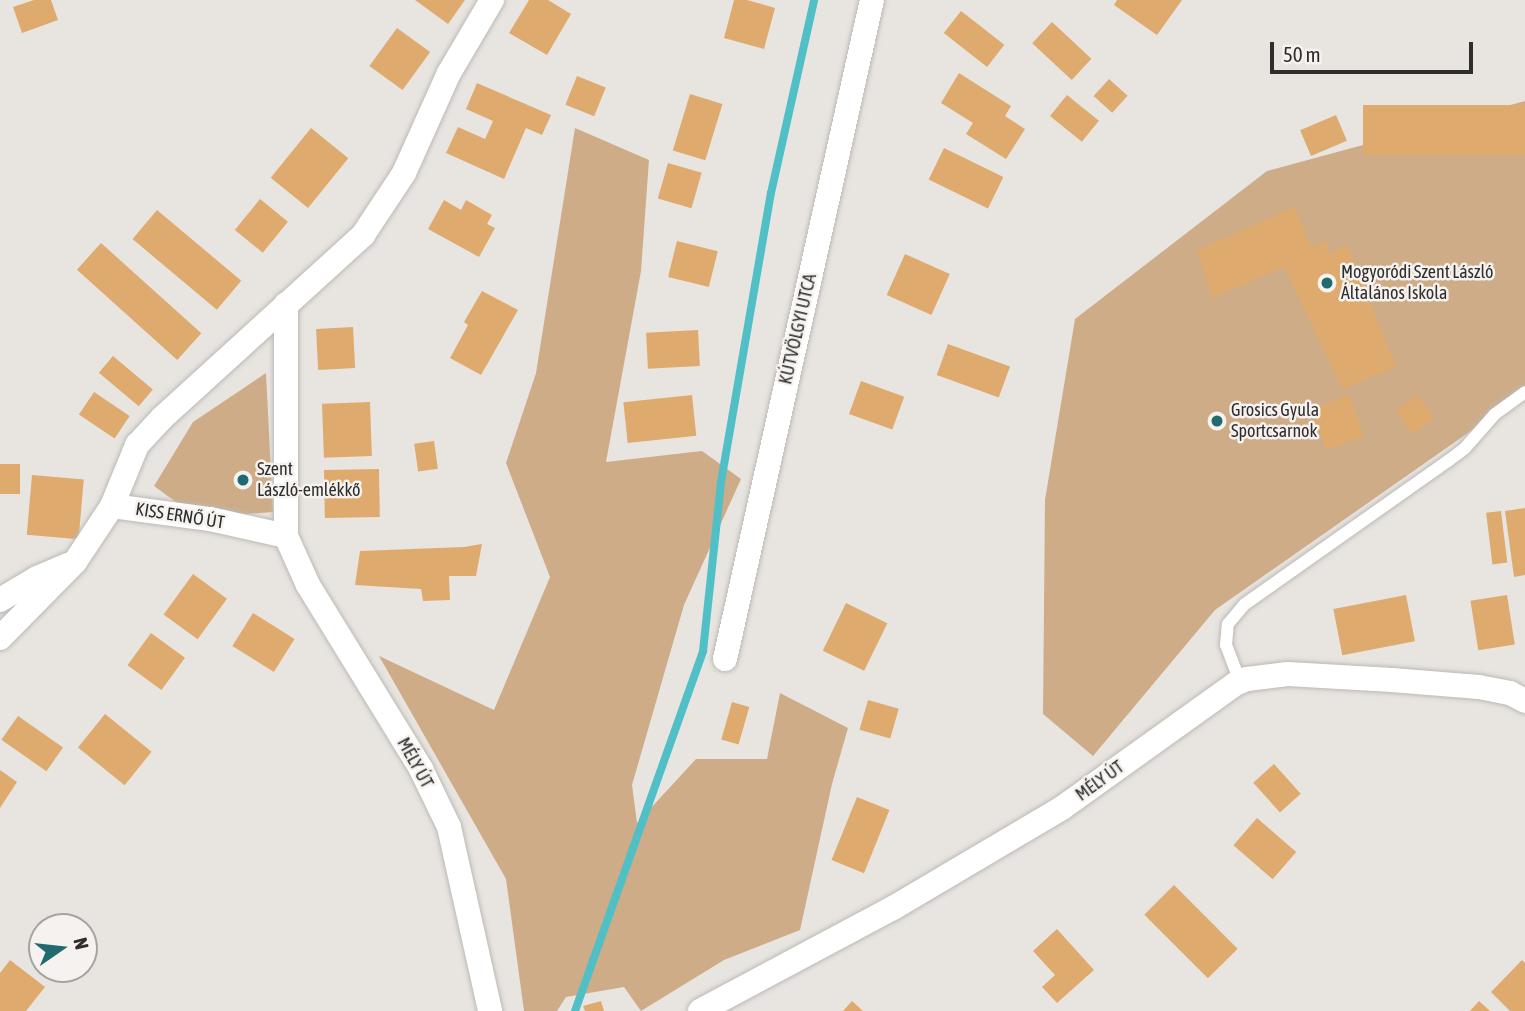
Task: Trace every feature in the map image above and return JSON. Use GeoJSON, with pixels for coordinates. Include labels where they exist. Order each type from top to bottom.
{"type":"FeatureCollection","features":[{"type":"Feature","properties":{"kind":"street","name":"KISS ERNŐ ÚT"},"geometry":{"type":"LineString","coordinates":[[286,536],[210,519],[113,506],[137,444],[363,234],[404,173],[449,73],[492,0]]}},
{"type":"Feature","properties":{"kind":"street","name":"KÚTVÖLGYI UTCA"},"geometry":{"type":"LineString","coordinates":[[725,659],[872,0]]}},
{"type":"Feature","properties":{"kind":"street"},"geometry":{"type":"LineString","coordinates":[[286,304],[286,536]]}},
{"type":"Feature","properties":{"kind":"street"},"geometry":{"type":"LineString","coordinates":[[0,638],[75,562],[113,506]]}},
{"type":"Feature","properties":{"kind":"street","name":"MÉLY ÚT"},"geometry":{"type":"LineString","coordinates":[[286,536],[308,585],[421,769],[449,827],[490,1011]]}},
{"type":"Feature","properties":{"kind":"street"},"geometry":{"type":"LineString","coordinates":[[0,600],[37,578],[75,562]]}},
{"type":"Feature","properties":{"kind":"street","name":"MÉLY ÚT"},"geometry":{"type":"LineString","coordinates":[[700,1011],[893,908],[1062,808],[1235,684],[1247,679],[1288,674],[1405,681],[1479,687],[1510,693],[1525,701]]}},
{"type":"Feature","properties":{"kind":"lane"},"geometry":{"type":"LineString","coordinates":[[1247,679],[1236,671],[1226,645],[1228,624],[1245,604],[1448,461],[1465,448],[1495,414],[1525,392]]}},
{"type":"Feature","properties":{"kind":"shaded area"},"geometry":{"type":"Polygon","coordinates":[[[1525,101],[1525,393],[1215,610],[1093,756],[1043,714],[1045,500],[1075,319],[1267,171],[1525,101]]]}},
{"type":"Feature","properties":{"kind":"shaded area"},"geometry":{"type":"Polygon","coordinates":[[[575,128],[649,160],[641,271],[606,462],[702,451],[741,479],[684,605],[632,785],[637,823],[696,759],[767,759],[780,693],[848,728],[832,784],[800,930],[724,960],[641,1011],[624,987],[566,997],[557,1011],[524,1011],[506,879],[379,656],[494,710],[550,577],[506,463],[536,373],[575,128]]]}},
{"type":"Feature","properties":{"kind":"shaded area"},"geometry":{"type":"Polygon","coordinates":[[[266,373],[273,512],[198,518],[154,486],[193,422],[266,373]]]}},
{"type":"Feature","properties":{"kind":"building"},"geometry":{"type":"Polygon","coordinates":[[[34,0],[51,0],[58,20],[22,33],[13,7],[34,0]]]}},
{"type":"Feature","properties":{"kind":"building"},"geometry":{"type":"Polygon","coordinates":[[[415,0],[465,0],[448,24],[415,0]]]}},
{"type":"Feature","properties":{"kind":"building"},"geometry":{"type":"Polygon","coordinates":[[[529,0],[548,0],[571,14],[547,55],[509,33],[529,0]]]}},
{"type":"Feature","properties":{"kind":"building"},"geometry":{"type":"Polygon","coordinates":[[[734,0],[747,0],[775,8],[764,49],[724,38],[734,0]]]}},
{"type":"Feature","properties":{"kind":"building"},"geometry":{"type":"Polygon","coordinates":[[[1117,0],[1182,0],[1157,35],[1114,5],[1117,0]]]}},
{"type":"Feature","properties":{"kind":"building"},"geometry":{"type":"Polygon","coordinates":[[[961,11],[1004,45],[987,67],[944,33],[961,11]]]}},
{"type":"Feature","properties":{"kind":"building"},"geometry":{"type":"Polygon","coordinates":[[[1052,22],[1091,59],[1072,80],[1032,43],[1052,22]]]}},
{"type":"Feature","properties":{"kind":"building"},"geometry":{"type":"Polygon","coordinates":[[[397,28],[430,52],[403,90],[369,66],[397,28]]]}},
{"type":"Feature","properties":{"kind":"building"},"geometry":{"type":"Polygon","coordinates":[[[959,73],[1011,106],[1005,116],[1025,129],[1006,159],[966,134],[973,123],[941,103],[959,73]]]}},
{"type":"Feature","properties":{"kind":"building"},"geometry":{"type":"Polygon","coordinates":[[[577,76],[606,88],[594,116],[565,105],[577,76]]]}},
{"type":"Feature","properties":{"kind":"building"},"geometry":{"type":"Polygon","coordinates":[[[1109,79],[1128,96],[1112,113],[1094,96],[1109,79]]]}},
{"type":"Feature","properties":{"kind":"building"},"geometry":{"type":"Polygon","coordinates":[[[477,83],[551,115],[542,135],[526,128],[504,179],[446,153],[458,127],[485,139],[493,121],[466,109],[477,83]]]}},
{"type":"Feature","properties":{"kind":"building"},"geometry":{"type":"Polygon","coordinates":[[[690,94],[723,104],[705,160],[673,150],[690,94]]]}},
{"type":"Feature","properties":{"kind":"building"},"geometry":{"type":"Polygon","coordinates":[[[1067,95],[1099,121],[1082,142],[1050,116],[1067,95]]]}},
{"type":"Feature","properties":{"kind":"building"},"geometry":{"type":"Polygon","coordinates":[[[1363,105],[1525,105],[1525,155],[1363,155],[1363,105]]]}},
{"type":"Feature","properties":{"kind":"building"},"geometry":{"type":"Polygon","coordinates":[[[1336,115],[1347,141],[1311,156],[1300,130],[1336,115]]]}},
{"type":"Feature","properties":{"kind":"building"},"geometry":{"type":"Polygon","coordinates":[[[311,128],[348,158],[308,208],[271,178],[311,128]]]}},
{"type":"Feature","properties":{"kind":"building"},"geometry":{"type":"Polygon","coordinates":[[[944,148],[1003,177],[988,208],[929,179],[944,148]]]}},
{"type":"Feature","properties":{"kind":"building"},"geometry":{"type":"Polygon","coordinates":[[[668,163],[702,173],[691,208],[658,199],[668,163]]]}},
{"type":"Feature","properties":{"kind":"building"},"geometry":{"type":"Polygon","coordinates":[[[260,199],[288,222],[263,253],[235,230],[260,199]]]}},
{"type":"Feature","properties":{"kind":"building"},"geometry":{"type":"Polygon","coordinates":[[[444,200],[461,210],[466,200],[492,215],[487,224],[495,228],[479,257],[428,229],[444,200]]]}},
{"type":"Feature","properties":{"kind":"building","name":"Mogyoródi Szent László Általános Iskola"},"geometry":{"type":"Polygon","coordinates":[[[1295,207],[1311,248],[1327,241],[1328,254],[1348,246],[1396,367],[1342,389],[1284,267],[1212,298],[1197,250],[1295,207]]]}},
{"type":"Feature","properties":{"kind":"building"},"geometry":{"type":"Polygon","coordinates":[[[157,210],[241,281],[217,310],[133,239],[157,210]]]}},
{"type":"Feature","properties":{"kind":"building"},"geometry":{"type":"Polygon","coordinates":[[[677,241],[718,251],[709,287],[668,277],[677,241]]]}},
{"type":"Feature","properties":{"kind":"building"},"geometry":{"type":"Polygon","coordinates":[[[101,243],[201,333],[177,360],[77,270],[101,243]]]}},
{"type":"Feature","properties":{"kind":"building"},"geometry":{"type":"Polygon","coordinates":[[[905,254],[950,274],[931,315],[887,295],[905,254]]]}},
{"type":"Feature","properties":{"kind":"building"},"geometry":{"type":"Polygon","coordinates":[[[482,291],[518,310],[481,375],[450,358],[468,325],[464,322],[482,291]]]}},
{"type":"Feature","properties":{"kind":"building"},"geometry":{"type":"Polygon","coordinates":[[[353,327],[355,368],[318,370],[316,329],[353,327]]]}},
{"type":"Feature","properties":{"kind":"building"},"geometry":{"type":"Polygon","coordinates":[[[698,330],[700,366],[648,369],[646,333],[698,330]]]}},
{"type":"Feature","properties":{"kind":"building"},"geometry":{"type":"Polygon","coordinates":[[[948,344],[1010,367],[999,398],[937,375],[948,344]]]}},
{"type":"Feature","properties":{"kind":"building"},"geometry":{"type":"Polygon","coordinates":[[[113,356],[153,389],[139,406],[99,373],[113,356]]]}},
{"type":"Feature","properties":{"kind":"building"},"geometry":{"type":"Polygon","coordinates":[[[861,381],[904,397],[892,430],[849,414],[861,381]]]}},
{"type":"Feature","properties":{"kind":"building"},"geometry":{"type":"Polygon","coordinates":[[[94,392],[130,416],[115,438],[79,414],[94,392]]]}},
{"type":"Feature","properties":{"kind":"building"},"geometry":{"type":"Polygon","coordinates":[[[692,395],[696,436],[628,443],[623,402],[692,395]]]}},
{"type":"Feature","properties":{"kind":"building"},"geometry":{"type":"Polygon","coordinates":[[[1349,395],[1364,436],[1326,450],[1311,409],[1349,395]]]}},
{"type":"Feature","properties":{"kind":"building"},"geometry":{"type":"Polygon","coordinates":[[[1417,395],[1434,418],[1413,434],[1396,410],[1417,395]]]}},
{"type":"Feature","properties":{"kind":"building"},"geometry":{"type":"Polygon","coordinates":[[[370,402],[372,456],[324,458],[322,404],[370,402]]]}},
{"type":"Feature","properties":{"kind":"building"},"geometry":{"type":"Polygon","coordinates":[[[434,441],[438,469],[418,472],[414,444],[434,441]]]}},
{"type":"Feature","properties":{"kind":"building"},"geometry":{"type":"Polygon","coordinates":[[[0,464],[20,464],[20,494],[0,494],[0,464]]]}},
{"type":"Feature","properties":{"kind":"building"},"geometry":{"type":"Polygon","coordinates":[[[379,469],[380,517],[325,518],[324,470],[379,469]]]}},
{"type":"Feature","properties":{"kind":"building"},"geometry":{"type":"Polygon","coordinates":[[[32,475],[84,480],[79,539],[27,535],[32,475]]]}},
{"type":"Feature","properties":{"kind":"building"},"geometry":{"type":"Polygon","coordinates":[[[1525,508],[1525,575],[1514,577],[1505,511],[1525,508]]]}},
{"type":"Feature","properties":{"kind":"building"},"geometry":{"type":"Polygon","coordinates":[[[1501,511],[1507,563],[1492,564],[1486,513],[1501,511]]]}},
{"type":"Feature","properties":{"kind":"building"},"geometry":{"type":"Polygon","coordinates":[[[482,544],[476,576],[449,576],[450,600],[423,601],[421,589],[355,585],[360,551],[482,544]]]}},
{"type":"Feature","properties":{"kind":"building"},"geometry":{"type":"Polygon","coordinates":[[[193,574],[227,599],[198,639],[164,614],[193,574]]]}},
{"type":"Feature","properties":{"kind":"building"},"geometry":{"type":"Polygon","coordinates":[[[1406,595],[1415,641],[1342,655],[1333,609],[1406,595]]]}},
{"type":"Feature","properties":{"kind":"building"},"geometry":{"type":"Polygon","coordinates":[[[1507,595],[1515,644],[1478,650],[1470,601],[1507,595]]]}},
{"type":"Feature","properties":{"kind":"building"},"geometry":{"type":"Polygon","coordinates":[[[846,603],[887,623],[864,671],[823,651],[846,603]]]}},
{"type":"Feature","properties":{"kind":"building"},"geometry":{"type":"Polygon","coordinates":[[[253,613],[295,639],[274,672],[232,646],[253,613]]]}},
{"type":"Feature","properties":{"kind":"building"},"geometry":{"type":"Polygon","coordinates":[[[151,633],[185,658],[161,690],[127,665],[151,633]]]}},
{"type":"Feature","properties":{"kind":"building"},"geometry":{"type":"Polygon","coordinates":[[[868,700],[899,709],[890,739],[859,730],[868,700]]]}},
{"type":"Feature","properties":{"kind":"building"},"geometry":{"type":"Polygon","coordinates":[[[732,702],[749,707],[739,744],[721,739],[732,702]]]}},
{"type":"Feature","properties":{"kind":"building"},"geometry":{"type":"Polygon","coordinates":[[[105,714],[152,752],[125,785],[78,747],[105,714]]]}},
{"type":"Feature","properties":{"kind":"building"},"geometry":{"type":"Polygon","coordinates":[[[18,716],[63,748],[46,771],[1,740],[18,716]]]}},
{"type":"Feature","properties":{"kind":"building"},"geometry":{"type":"Polygon","coordinates":[[[1274,764],[1301,794],[1280,812],[1253,783],[1274,764]]]}},
{"type":"Feature","properties":{"kind":"building"},"geometry":{"type":"Polygon","coordinates":[[[0,770],[17,782],[0,808],[0,770]]]}},
{"type":"Feature","properties":{"kind":"building"},"geometry":{"type":"Polygon","coordinates":[[[857,797],[889,810],[864,873],[832,860],[857,797]]]}},
{"type":"Feature","properties":{"kind":"building"},"geometry":{"type":"Polygon","coordinates":[[[1257,818],[1296,852],[1273,879],[1233,845],[1257,818]]]}},
{"type":"Feature","properties":{"kind":"building"},"geometry":{"type":"Polygon","coordinates":[[[1174,885],[1238,949],[1208,978],[1144,915],[1174,885]]]}},
{"type":"Feature","properties":{"kind":"building"},"geometry":{"type":"Polygon","coordinates":[[[1057,929],[1094,970],[1057,1003],[1042,987],[1055,975],[1033,951],[1057,929]]]}},
{"type":"Feature","properties":{"kind":"building"},"geometry":{"type":"Polygon","coordinates":[[[10,960],[28,974],[28,983],[40,983],[45,987],[26,1011],[0,1011],[0,973],[10,960]]]}},
{"type":"Feature","properties":{"kind":"building"},"geometry":{"type":"Polygon","coordinates":[[[1522,960],[1525,963],[1525,1011],[1510,1011],[1491,992],[1522,960]]]}},
{"type":"Feature","properties":{"kind":"building"},"geometry":{"type":"Polygon","coordinates":[[[601,1001],[604,1011],[585,1011],[583,1006],[601,1001]]]}},
{"type":"Feature","properties":{"kind":"building"},"geometry":{"type":"Polygon","coordinates":[[[852,1001],[863,1011],[843,1011],[852,1001]]]}},
{"type":"Feature","properties":{"kind":"building"},"geometry":{"type":"Polygon","coordinates":[[[1479,1001],[1490,1011],[1470,1011],[1479,1001]]]}},
{"type":"Feature","properties":{"kind":"waterway"},"geometry":{"type":"LineString","coordinates":[[575,1011],[703,651],[721,482],[771,193],[814,0]]}},
{"type":"Feature","properties":{"kind":"place","name":"Mogyoródi Szent László Általános Iskola"},"geometry":{"type":"Point","coordinates":[1327,283]}},
{"type":"Feature","properties":{"kind":"place","name":"Grosics Gyula Sportcsarnok"},"geometry":{"type":"Point","coordinates":[1217,421]}},
{"type":"Feature","properties":{"kind":"place","name":"Szent László-emlékkő"},"geometry":{"type":"Point","coordinates":[243,480]}}]}
